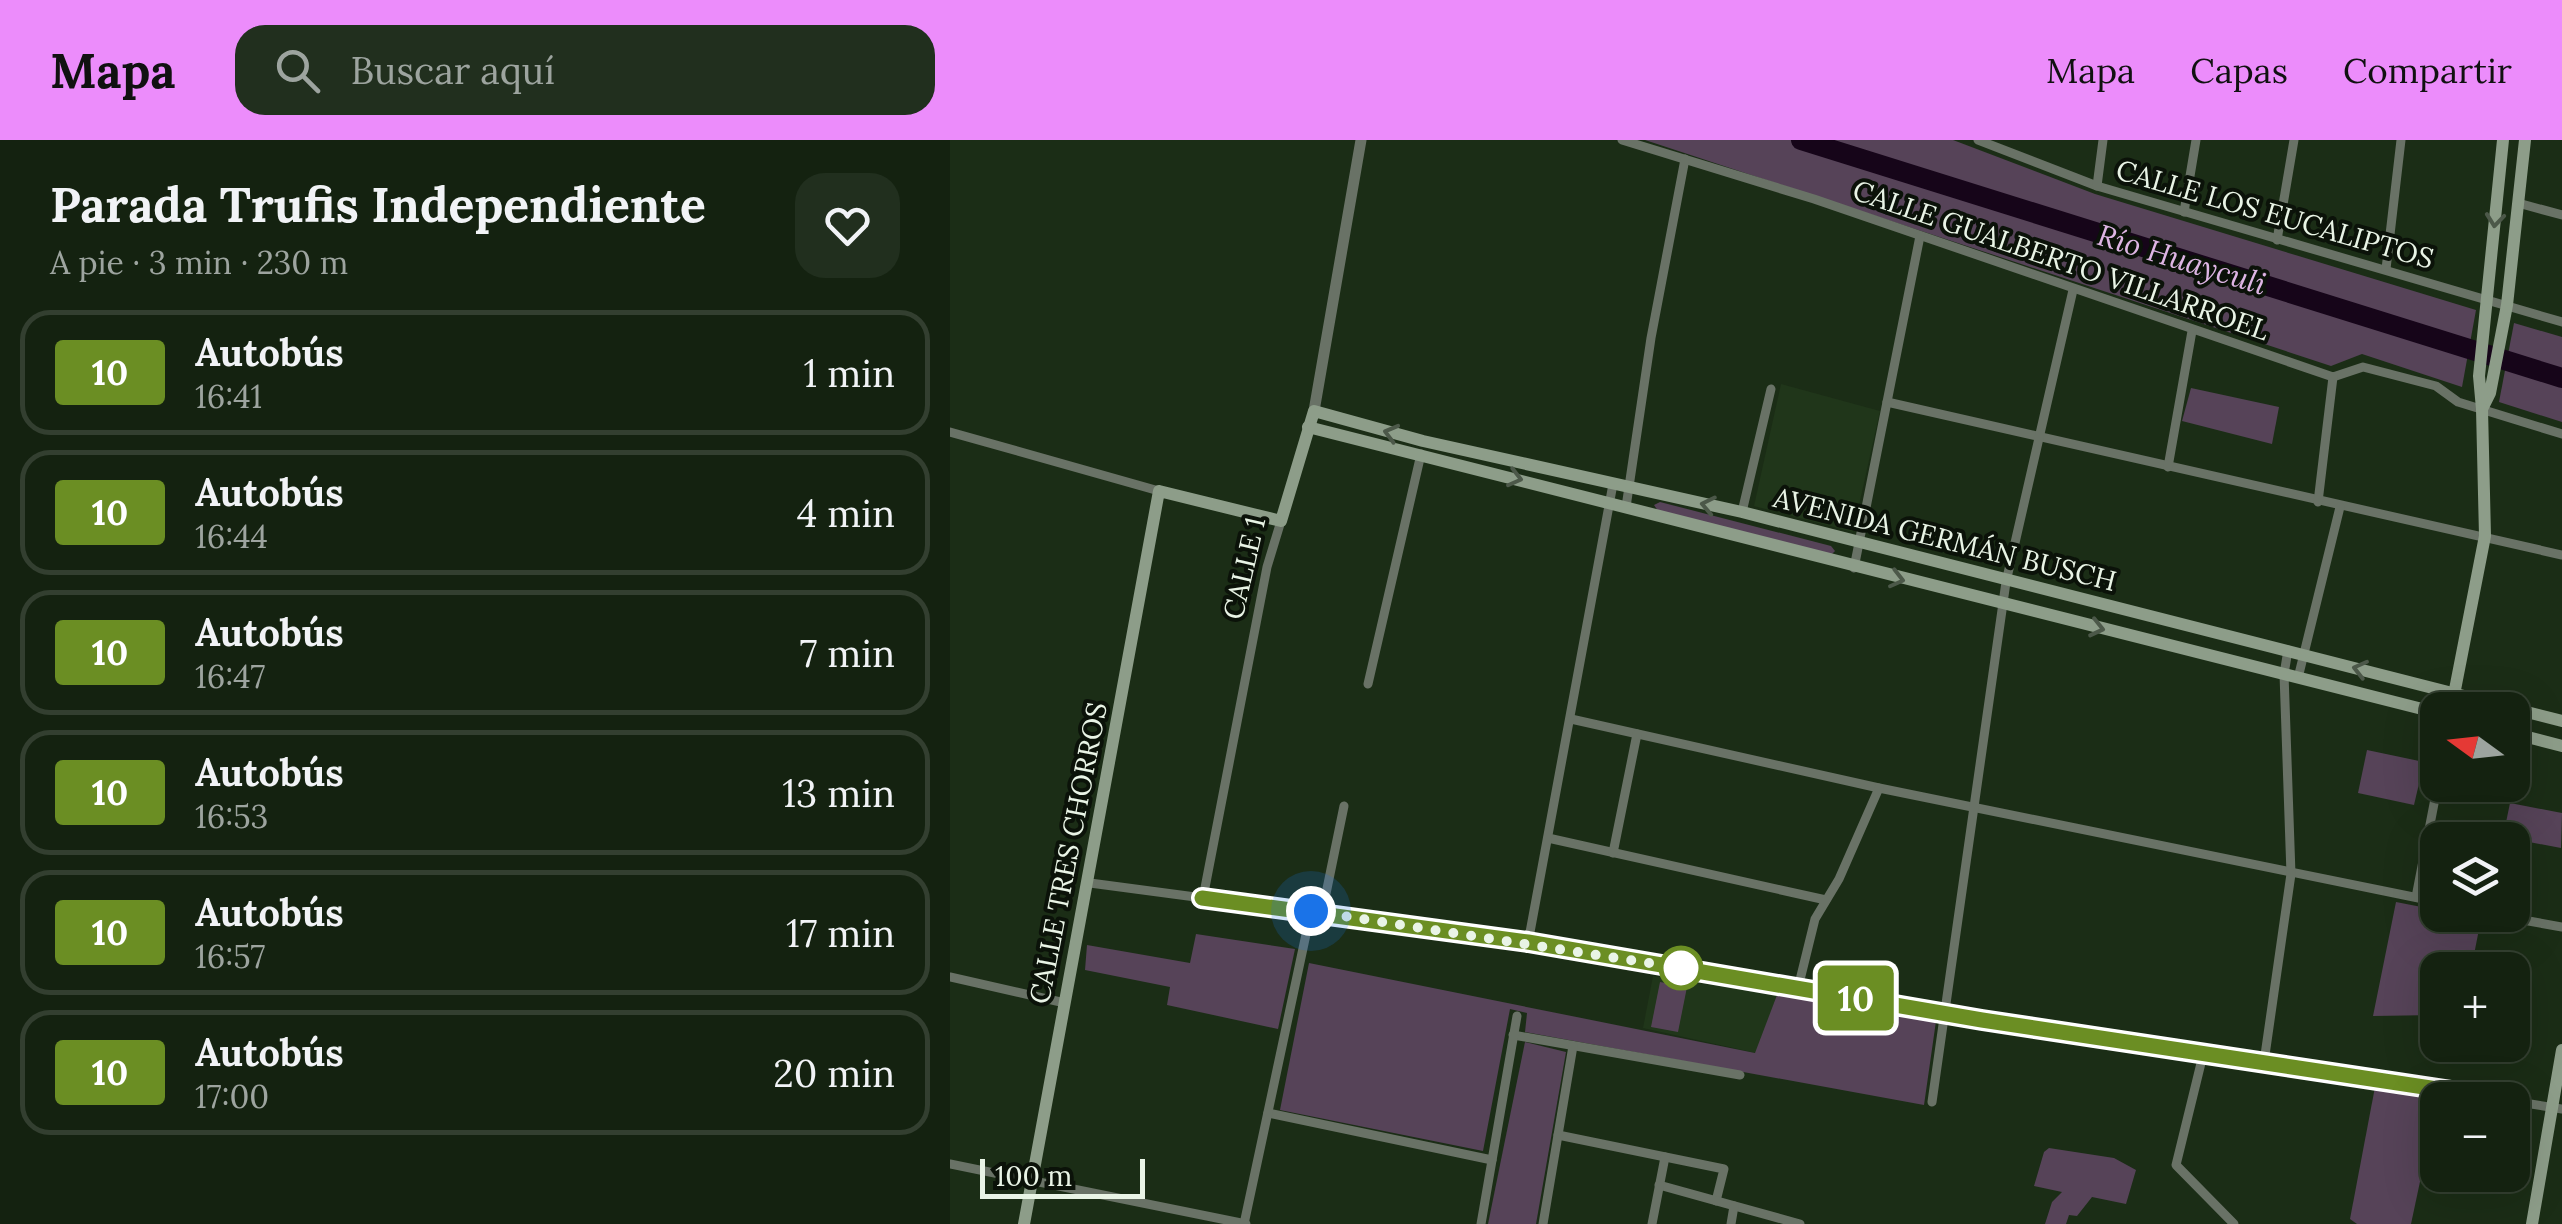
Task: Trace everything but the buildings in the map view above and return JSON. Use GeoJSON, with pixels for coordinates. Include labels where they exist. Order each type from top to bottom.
{"type":"FeatureCollection","features":[{"type":"Feature","properties":{"kind":"main road"},"geometry":{"type":"LineString","coordinates":[[2454,692],[2485,536],[2482,409],[2489,351],[2486,300],[2503,140]]}},
{"type":"Feature","properties":{"kind":"main road"},"geometry":{"type":"LineString","coordinates":[[2489,351],[2507,305],[2526,140]]}},
{"type":"Feature","properties":{"kind":"main road","name":"CALLE 1"},"geometry":{"type":"LineString","coordinates":[[1281,520],[1314,411]]}},
{"type":"Feature","properties":{"kind":"main road","name":"AVENIDA GERMÁN BUSCH"},"geometry":{"type":"LineString","coordinates":[[1314,411],[1422,448],[1626,507],[1854,568],[2420,708]]}},
{"type":"Feature","properties":{"kind":"main road","name":"AVENIDA GERMÁN BUSCH"},"geometry":{"type":"LineString","coordinates":[[1308,427],[1742,512],[2450,692]]}},
{"type":"Feature","properties":{"kind":"main road"},"geometry":{"type":"LineString","coordinates":[[1159,491],[1281,520]]}},
{"type":"Feature","properties":{"kind":"main road","name":"CALLE TRES CHORROS"},"geometry":{"type":"LineString","coordinates":[[1024,1224],[1159,491]]}},
{"type":"Feature","properties":{"kind":"main road","name":"AVENIDA GERMÁN BUSCH"},"geometry":{"type":"LineString","coordinates":[[2530,713],[2562,721]]}},
{"type":"Feature","properties":{"kind":"main road"},"geometry":{"type":"LineString","coordinates":[[2530,738],[2562,746]]}},
{"type":"Feature","properties":{"kind":"main road"},"geometry":{"type":"LineString","coordinates":[[2532,1224],[2558,1108],[2562,1050]]}},
{"type":"Feature","properties":{"kind":"street","name":"CALLE 1"},"geometry":{"type":"LineString","coordinates":[[1314,411],[1361,140]]}},
{"type":"Feature","properties":{"kind":"street","name":"CALLE GUALBERTO VILLARROEL"},"geometry":{"type":"LineString","coordinates":[[1622,140],[1920,236],[2333,377],[2363,367],[2436,386],[2458,402],[2562,434]]}},
{"type":"Feature","properties":{"kind":"street","name":"CALLE LOS EUCALIPTOS"},"geometry":{"type":"LineString","coordinates":[[1978,140],[2097,186],[2562,322]]}},
{"type":"Feature","properties":{"kind":"street"},"geometry":{"type":"LineString","coordinates":[[2097,186],[2103,140]]}},
{"type":"Feature","properties":{"kind":"street"},"geometry":{"type":"LineString","coordinates":[[2184,212],[2196,140]]}},
{"type":"Feature","properties":{"kind":"street"},"geometry":{"type":"LineString","coordinates":[[2276,240],[2294,140]]}},
{"type":"Feature","properties":{"kind":"street"},"geometry":{"type":"LineString","coordinates":[[2386,269],[2401,140]]}},
{"type":"Feature","properties":{"kind":"street"},"geometry":{"type":"LineString","coordinates":[[1626,507],[1685,159]]}},
{"type":"Feature","properties":{"kind":"street"},"geometry":{"type":"LineString","coordinates":[[2518,204],[2562,215]]}},
{"type":"Feature","properties":{"kind":"street"},"geometry":{"type":"LineString","coordinates":[[1854,568],[1920,236]]}},
{"type":"Feature","properties":{"kind":"street"},"geometry":{"type":"LineString","coordinates":[[1932,1102],[2002,605],[2073,290]]}},
{"type":"Feature","properties":{"kind":"street"},"geometry":{"type":"LineString","coordinates":[[2168,467],[2192,331]]}},
{"type":"Feature","properties":{"kind":"street"},"geometry":{"type":"LineString","coordinates":[[2318,502],[2333,377]]}},
{"type":"Feature","properties":{"kind":"street"},"geometry":{"type":"LineString","coordinates":[[1742,512],[1772,389]]}},
{"type":"Feature","properties":{"kind":"street"},"geometry":{"type":"LineString","coordinates":[[1887,402],[2562,555]]}},
{"type":"Feature","properties":{"kind":"street"},"geometry":{"type":"LineString","coordinates":[[950,432],[1159,491]]}},
{"type":"Feature","properties":{"kind":"street"},"geometry":{"type":"LineString","coordinates":[[1368,684],[1422,448]]}},
{"type":"Feature","properties":{"kind":"street"},"geometry":{"type":"LineString","coordinates":[[1528,942],[1613,484]]}},
{"type":"Feature","properties":{"kind":"street"},"geometry":{"type":"LineString","coordinates":[[2298,678],[2340,507]]}},
{"type":"Feature","properties":{"kind":"street","name":"CALLE 1"},"geometry":{"type":"LineString","coordinates":[[1202,898],[1267,567],[1281,520]]}},
{"type":"Feature","properties":{"kind":"street"},"geometry":{"type":"LineString","coordinates":[[2264,1062],[2291,874],[2284,674],[2288,650]]}},
{"type":"Feature","properties":{"kind":"street"},"geometry":{"type":"LineString","coordinates":[[1571,719],[1880,788],[2420,898]]}},
{"type":"Feature","properties":{"kind":"street"},"geometry":{"type":"LineString","coordinates":[[1613,853],[1637,734]]}},
{"type":"Feature","properties":{"kind":"street"},"geometry":{"type":"LineString","coordinates":[[1798,988],[1815,918],[1880,788]]}},
{"type":"Feature","properties":{"kind":"street"},"geometry":{"type":"LineString","coordinates":[[2416,897],[2434,802]]}},
{"type":"Feature","properties":{"kind":"street"},"geometry":{"type":"LineString","coordinates":[[950,1164],[1245,1224],[1268,1113],[1344,806]]}},
{"type":"Feature","properties":{"kind":"street"},"geometry":{"type":"LineString","coordinates":[[1548,838],[1826,900]]}},
{"type":"Feature","properties":{"kind":"street"},"geometry":{"type":"LineString","coordinates":[[1090,882],[1528,942],[1945,1014],[2420,1086]]}},
{"type":"Feature","properties":{"kind":"street"},"geometry":{"type":"LineString","coordinates":[[2530,921],[2562,927]]}},
{"type":"Feature","properties":{"kind":"street"},"geometry":{"type":"LineString","coordinates":[[950,977],[1065,1002]]}},
{"type":"Feature","properties":{"kind":"street"},"geometry":{"type":"LineString","coordinates":[[1481,1224],[1516,1016]]}},
{"type":"Feature","properties":{"kind":"street"},"geometry":{"type":"LineString","coordinates":[[1514,1036],[1740,1075]]}},
{"type":"Feature","properties":{"kind":"street"},"geometry":{"type":"LineString","coordinates":[[1543,1224],[1573,1046]]}},
{"type":"Feature","properties":{"kind":"street"},"geometry":{"type":"LineString","coordinates":[[2203,1055],[2176,1165],[2234,1224]]}},
{"type":"Feature","properties":{"kind":"street"},"geometry":{"type":"LineString","coordinates":[[2530,1103],[2558,1108]]}},
{"type":"Feature","properties":{"kind":"street"},"geometry":{"type":"LineString","coordinates":[[1268,1113],[1492,1160]]}},
{"type":"Feature","properties":{"kind":"street"},"geometry":{"type":"LineString","coordinates":[[1558,1135],[1724,1170],[1716,1201]]}},
{"type":"Feature","properties":{"kind":"street"},"geometry":{"type":"LineString","coordinates":[[1652,1224],[1665,1157]]}},
{"type":"Feature","properties":{"kind":"street"},"geometry":{"type":"LineString","coordinates":[[1659,1185],[1800,1224]]}},
{"type":"Feature","properties":{"kind":"street"},"geometry":{"type":"LineString","coordinates":[[1731,1224],[1734,1206]]}},
{"type":"Feature","properties":{"kind":"shaded area"},"geometry":{"type":"Polygon","coordinates":[[[1645,140],[1953,140],[2095,194],[2476,310],[2462,387],[2362,354],[2331,366],[1645,140]]]}},
{"type":"Feature","properties":{"kind":"shaded area"},"geometry":{"type":"Polygon","coordinates":[[[2514,323],[2562,337],[2562,422],[2499,402],[2514,323]]]}},
{"type":"Feature","properties":{"kind":"shaded area"},"geometry":{"type":"Polygon","coordinates":[[[1781,384],[1880,411],[1853,532],[1754,506],[1781,384]]]}},
{"type":"Feature","properties":{"kind":"shaded area"},"geometry":{"type":"Polygon","coordinates":[[[2191,388],[2279,407],[2272,444],[2182,421],[2191,388]]]}},
{"type":"Feature","properties":{"kind":"shaded area"},"geometry":{"type":"Polygon","coordinates":[[[1660,502],[1831,546],[1835,551],[1831,555],[1658,511],[1654,505],[1660,502]]]}},
{"type":"Feature","properties":{"kind":"shaded area"},"geometry":{"type":"Polygon","coordinates":[[[2367,750],[2420,761],[2414,805],[2358,793],[2367,750]]]}},
{"type":"Feature","properties":{"kind":"shaded area"},"geometry":{"type":"Polygon","coordinates":[[[2510,803],[2562,813],[2561,848],[2530,842],[2530,822],[2506,822],[2510,803]]]}},
{"type":"Feature","properties":{"kind":"shaded area"},"geometry":{"type":"Polygon","coordinates":[[[2396,902],[2420,907],[2420,932],[2478,932],[2475,952],[2420,952],[2420,1015],[2373,1016],[2396,902]]]}},
{"type":"Feature","properties":{"kind":"shaded area"},"geometry":{"type":"Polygon","coordinates":[[[1196,934],[1295,949],[1278,1029],[1167,1005],[1170,987],[1085,970],[1087,945],[1190,963],[1196,934]]]}},
{"type":"Feature","properties":{"kind":"shaded area"},"geometry":{"type":"Polygon","coordinates":[[[1309,963],[1755,1053],[1777,995],[1936,1021],[1924,1105],[1525,1032],[1527,1013],[1510,1009],[1483,1151],[1280,1110],[1309,963]]]}},
{"type":"Feature","properties":{"kind":"shaded area"},"geometry":{"type":"Polygon","coordinates":[[[1653,976],[1777,995],[1756,1053],[1643,1028],[1653,976]]]}},
{"type":"Feature","properties":{"kind":"shaded area"},"geometry":{"type":"Polygon","coordinates":[[[1660,982],[1687,987],[1678,1032],[1651,1027],[1660,982]]]}},
{"type":"Feature","properties":{"kind":"shaded area"},"geometry":{"type":"Polygon","coordinates":[[[1525,1042],[1566,1052],[1536,1224],[1488,1224],[1525,1042]]]}},
{"type":"Feature","properties":{"kind":"shaded area"},"geometry":{"type":"Polygon","coordinates":[[[2375,1087],[2420,1094],[2420,1182],[2411,1224],[2357,1224],[2350,1219],[2375,1087]]]}},
{"type":"Feature","properties":{"kind":"shaded area"},"geometry":{"type":"Polygon","coordinates":[[[2049,1148],[2114,1158],[2136,1170],[2126,1204],[2092,1197],[2077,1216],[2069,1215],[2066,1224],[2045,1224],[2052,1202],[2062,1192],[2034,1186],[2044,1152],[2049,1148]]]}},
{"type":"Feature","properties":{"kind":"waterway","name":"Río Huayculi"},"geometry":{"type":"LineString","coordinates":[[1801,140],[2562,378]]}},
{"type":"Feature","properties":{"kind":"bus line","name":"10"},"geometry":{"type":"LineString","coordinates":[[1202,898],[1528,942],[1982,1020],[2420,1086]]}},
{"type":"Feature","properties":{"kind":"route"},"geometry":{"type":"LineString","coordinates":[[1311,911],[1681,968]]}}]}
